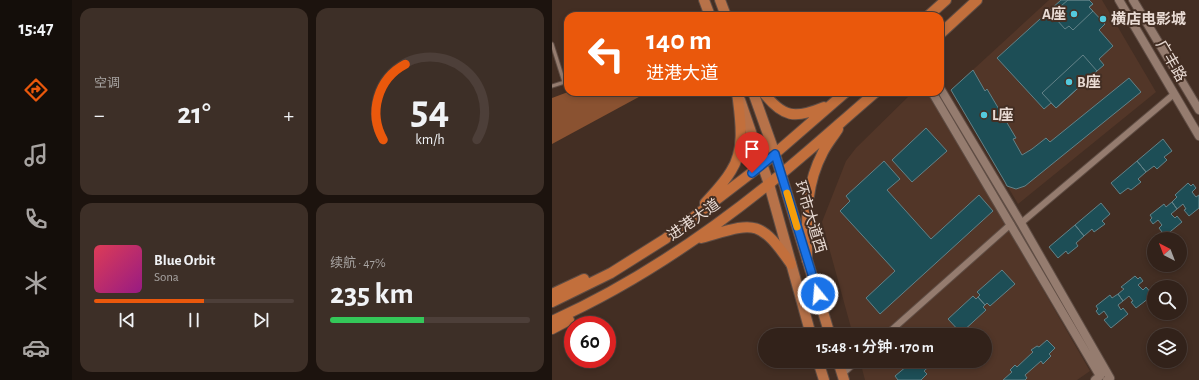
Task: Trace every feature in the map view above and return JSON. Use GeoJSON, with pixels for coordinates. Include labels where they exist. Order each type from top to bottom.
{"type":"FeatureCollection","features":[{"type":"Feature","properties":{"kind":"highway"},"geometry":{"type":"LineString","coordinates":[[932,12],[946,0]]}},
{"type":"Feature","properties":{"kind":"highway"},"geometry":{"type":"LineString","coordinates":[[944,30],[977,0]]}},
{"type":"Feature","properties":{"kind":"highway"},"geometry":{"type":"LineString","coordinates":[[685,224],[722,184],[732,170],[738,156],[741,133],[737,96]]}},
{"type":"Feature","properties":{"kind":"highway"},"geometry":{"type":"LineString","coordinates":[[767,96],[773,104],[785,112],[796,115],[808,114],[832,104]]}},
{"type":"Feature","properties":{"kind":"highway","name":"进港大道"},"geometry":{"type":"LineString","coordinates":[[552,302],[611,273],[662,242],[763,164],[841,96]]}},
{"type":"Feature","properties":{"kind":"highway","name":"进港大道"},"geometry":{"type":"LineString","coordinates":[[552,321],[616,290],[695,239],[769,184],[871,96]]}},
{"type":"Feature","properties":{"kind":"highway"},"geometry":{"type":"LineString","coordinates":[[808,264],[808,200],[811,182],[824,151],[847,117]]}},
{"type":"Feature","properties":{"kind":"highway"},"geometry":{"type":"LineString","coordinates":[[695,239],[738,227],[748,226],[760,229],[769,235],[776,243],[793,269]]}},
{"type":"Feature","properties":{"kind":"highway"},"geometry":{"type":"LineString","coordinates":[[662,242],[667,251],[663,260]]}},
{"type":"Feature","properties":{"kind":"highway"},"geometry":{"type":"LineString","coordinates":[[552,294],[586,278],[611,273]]}},
{"type":"Feature","properties":{"kind":"highway"},"geometry":{"type":"LineString","coordinates":[[552,329],[586,311],[616,290]]}},
{"type":"Feature","properties":{"kind":"main road"},"geometry":{"type":"LineString","coordinates":[[704,0],[708,12]]}},
{"type":"Feature","properties":{"kind":"main road"},"geometry":{"type":"LineString","coordinates":[[720,0],[724,12]]}},
{"type":"Feature","properties":{"kind":"main road","name":"环市大道西"},"geometry":{"type":"LineString","coordinates":[[738,96],[763,164],[809,328]]}},
{"type":"Feature","properties":{"kind":"main road","name":"环市大道西"},"geometry":{"type":"LineString","coordinates":[[754,96],[775,154],[828,328]]}},
{"type":"Feature","properties":{"kind":"main road"},"geometry":{"type":"LineString","coordinates":[[793,269],[808,264]]}},
{"type":"Feature","properties":{"kind":"main road"},"geometry":{"type":"LineString","coordinates":[[820,368],[824,380]]}},
{"type":"Feature","properties":{"kind":"street","name":"广丰路"},"geometry":{"type":"LineString","coordinates":[[1119,0],[1199,136]]}},
{"type":"Feature","properties":{"kind":"street","name":"广丰路"},"geometry":{"type":"LineString","coordinates":[[1133,0],[1199,110]]}},
{"type":"Feature","properties":{"kind":"street"},"geometry":{"type":"LineString","coordinates":[[1021,223],[1174,94]]}},
{"type":"Feature","properties":{"kind":"street"},"geometry":{"type":"LineString","coordinates":[[944,95],[1021,223],[1110,378],[1107,380]]}},
{"type":"Feature","properties":{"kind":"street"},"geometry":{"type":"LineString","coordinates":[[934,96],[1100,376],[1095,380]]}},
{"type":"Feature","properties":{"kind":"street"},"geometry":{"type":"LineString","coordinates":[[894,328],[1011,224]]}},
{"type":"Feature","properties":{"kind":"street"},"geometry":{"type":"LineString","coordinates":[[843,377],[851,368]]}},
{"type":"Feature","properties":{"kind":"lane"},"geometry":{"type":"LineString","coordinates":[[552,44],[564,77]]}},
{"type":"Feature","properties":{"kind":"lane"},"geometry":{"type":"LineString","coordinates":[[552,86],[564,83]]}},
{"type":"Feature","properties":{"kind":"shaded area"},"geometry":{"type":"Polygon","coordinates":[[[1049,0],[1102,0],[1156,92],[1018,204],[951,90],[1049,0]]]}},
{"type":"Feature","properties":{"kind":"shaded area"},"geometry":{"type":"Polygon","coordinates":[[[564,94],[564,96],[641,96],[552,144],[552,98],[564,94]]]}},
{"type":"Feature","properties":{"kind":"shaded area"},"geometry":{"type":"Polygon","coordinates":[[[909,96],[931,96],[1090,371],[1077,380],[865,380],[862,368],[992,368],[992,328],[851,328],[822,222],[846,161],[856,148],[909,96]]]}},
{"type":"Feature","properties":{"kind":"building"},"geometry":{"type":"Polygon","coordinates":[[[1061,0],[1089,0],[1093,4],[1089,7],[1105,24],[1099,30],[1113,46],[1099,59],[1104,65],[1056,108],[1051,103],[1044,109],[997,58],[1061,0]]]}},
{"type":"Feature","properties":{"kind":"building","name":"A座"},"geometry":{"type":"Polygon","coordinates":[[[1068,0],[1089,0],[1093,4],[1089,7],[1093,11],[1073,30],[1069,26],[1065,29],[1056,19],[1060,16],[1055,11],[1068,0]]]}},
{"type":"Feature","properties":{"kind":"building","name":"B座"},"geometry":{"type":"Polygon","coordinates":[[[1083,55],[1097,71],[1056,108],[1042,93],[1083,55]]]}},
{"type":"Feature","properties":{"kind":"building","name":"L座"},"geometry":{"type":"Polygon","coordinates":[[[973,70],[985,91],[987,89],[1016,138],[1013,139],[1022,155],[1046,138],[1050,142],[1129,78],[1141,92],[1025,186],[1016,189],[1007,186],[951,90],[973,70]]]}},
{"type":"Feature","properties":{"kind":"building"},"geometry":{"type":"Polygon","coordinates":[[[926,128],[947,151],[912,182],[892,160],[926,128]]]}},
{"type":"Feature","properties":{"kind":"building"},"geometry":{"type":"Polygon","coordinates":[[[1163,139],[1172,151],[1164,157],[1167,160],[1157,169],[1154,166],[1146,172],[1137,161],[1163,139]]]}},
{"type":"Feature","properties":{"kind":"building"},"geometry":{"type":"Polygon","coordinates":[[[884,161],[900,179],[887,190],[931,239],[979,195],[993,211],[880,314],[866,298],[895,271],[840,211],[850,201],[846,196],[884,161]]]}},
{"type":"Feature","properties":{"kind":"building"},"geometry":{"type":"Polygon","coordinates":[[[1137,161],[1146,172],[1138,179],[1141,182],[1131,190],[1128,188],[1120,194],[1111,183],[1137,161]]]}},
{"type":"Feature","properties":{"kind":"building"},"geometry":{"type":"Polygon","coordinates":[[[1188,183],[1191,186],[1193,184],[1196,188],[1192,192],[1196,197],[1199,195],[1199,208],[1189,216],[1184,210],[1186,209],[1183,204],[1177,209],[1172,202],[1177,197],[1175,195],[1188,183]]]}},
{"type":"Feature","properties":{"kind":"building"},"geometry":{"type":"Polygon","coordinates":[[[1172,202],[1177,209],[1171,214],[1175,218],[1177,216],[1182,222],[1170,232],[1162,232],[1159,228],[1162,225],[1158,220],[1153,224],[1150,220],[1152,218],[1150,215],[1164,204],[1166,207],[1172,202]]]}},
{"type":"Feature","properties":{"kind":"building"},"geometry":{"type":"Polygon","coordinates":[[[1101,203],[1110,214],[1102,221],[1105,224],[1094,232],[1092,229],[1084,236],[1075,225],[1101,203]]]}},
{"type":"Feature","properties":{"kind":"building"},"geometry":{"type":"Polygon","coordinates":[[[1075,225],[1084,236],[1076,243],[1078,246],[1068,254],[1066,251],[1058,258],[1049,247],[1075,225]]]}},
{"type":"Feature","properties":{"kind":"building"},"geometry":{"type":"Polygon","coordinates":[[[1002,270],[1015,284],[990,306],[987,303],[985,305],[978,297],[980,295],[977,292],[1002,270]]]}},
{"type":"Feature","properties":{"kind":"building"},"geometry":{"type":"Polygon","coordinates":[[[1135,276],[1138,279],[1140,277],[1143,281],[1138,285],[1143,290],[1146,287],[1147,288],[1147,300],[1136,308],[1131,302],[1133,301],[1129,296],[1123,301],[1118,294],[1124,289],[1121,287],[1135,276]]]}},
{"type":"Feature","properties":{"kind":"building"},"geometry":{"type":"Polygon","coordinates":[[[1118,294],[1123,301],[1118,305],[1121,310],[1123,308],[1128,314],[1111,328],[1104,320],[1108,317],[1104,311],[1099,315],[1096,311],[1098,309],[1096,306],[1110,295],[1112,298],[1118,294]]]}},
{"type":"Feature","properties":{"kind":"building"},"geometry":{"type":"Polygon","coordinates":[[[973,296],[976,299],[978,297],[985,305],[983,307],[986,310],[966,328],[956,328],[948,319],[973,296]]]}},
{"type":"Feature","properties":{"kind":"building"},"geometry":{"type":"Polygon","coordinates":[[[1047,340],[1055,348],[1049,354],[1051,356],[1043,364],[1041,361],[1025,375],[1027,378],[1025,380],[1003,380],[1012,372],[1010,370],[1015,365],[1017,367],[1033,352],[1031,350],[1037,346],[1039,347],[1047,340]]]}},
{"type":"Feature","properties":{"kind":"building"},"geometry":{"type":"Polygon","coordinates":[[[905,368],[927,368],[924,371],[927,374],[921,380],[898,380],[895,376],[905,368]]]}},
{"type":"Feature","properties":{"kind":"slow traffic"},"geometry":{"type":"LineString","coordinates":[[787,193],[797,227]]}},
{"type":"Feature","properties":{"kind":"place","name":"A座"},"geometry":{"type":"Point","coordinates":[1074,14]}},
{"type":"Feature","properties":{"kind":"place","name":"横店电影城"},"geometry":{"type":"Point","coordinates":[1103,19]}},
{"type":"Feature","properties":{"kind":"place","name":"B座"},"geometry":{"type":"Point","coordinates":[1069,82]}},
{"type":"Feature","properties":{"kind":"place","name":"L座"},"geometry":{"type":"Point","coordinates":[984,115]}},
{"type":"Feature","properties":{"kind":"route"},"geometry":{"type":"LineString","coordinates":[[752,173],[775,154],[818,294]]}}]}
